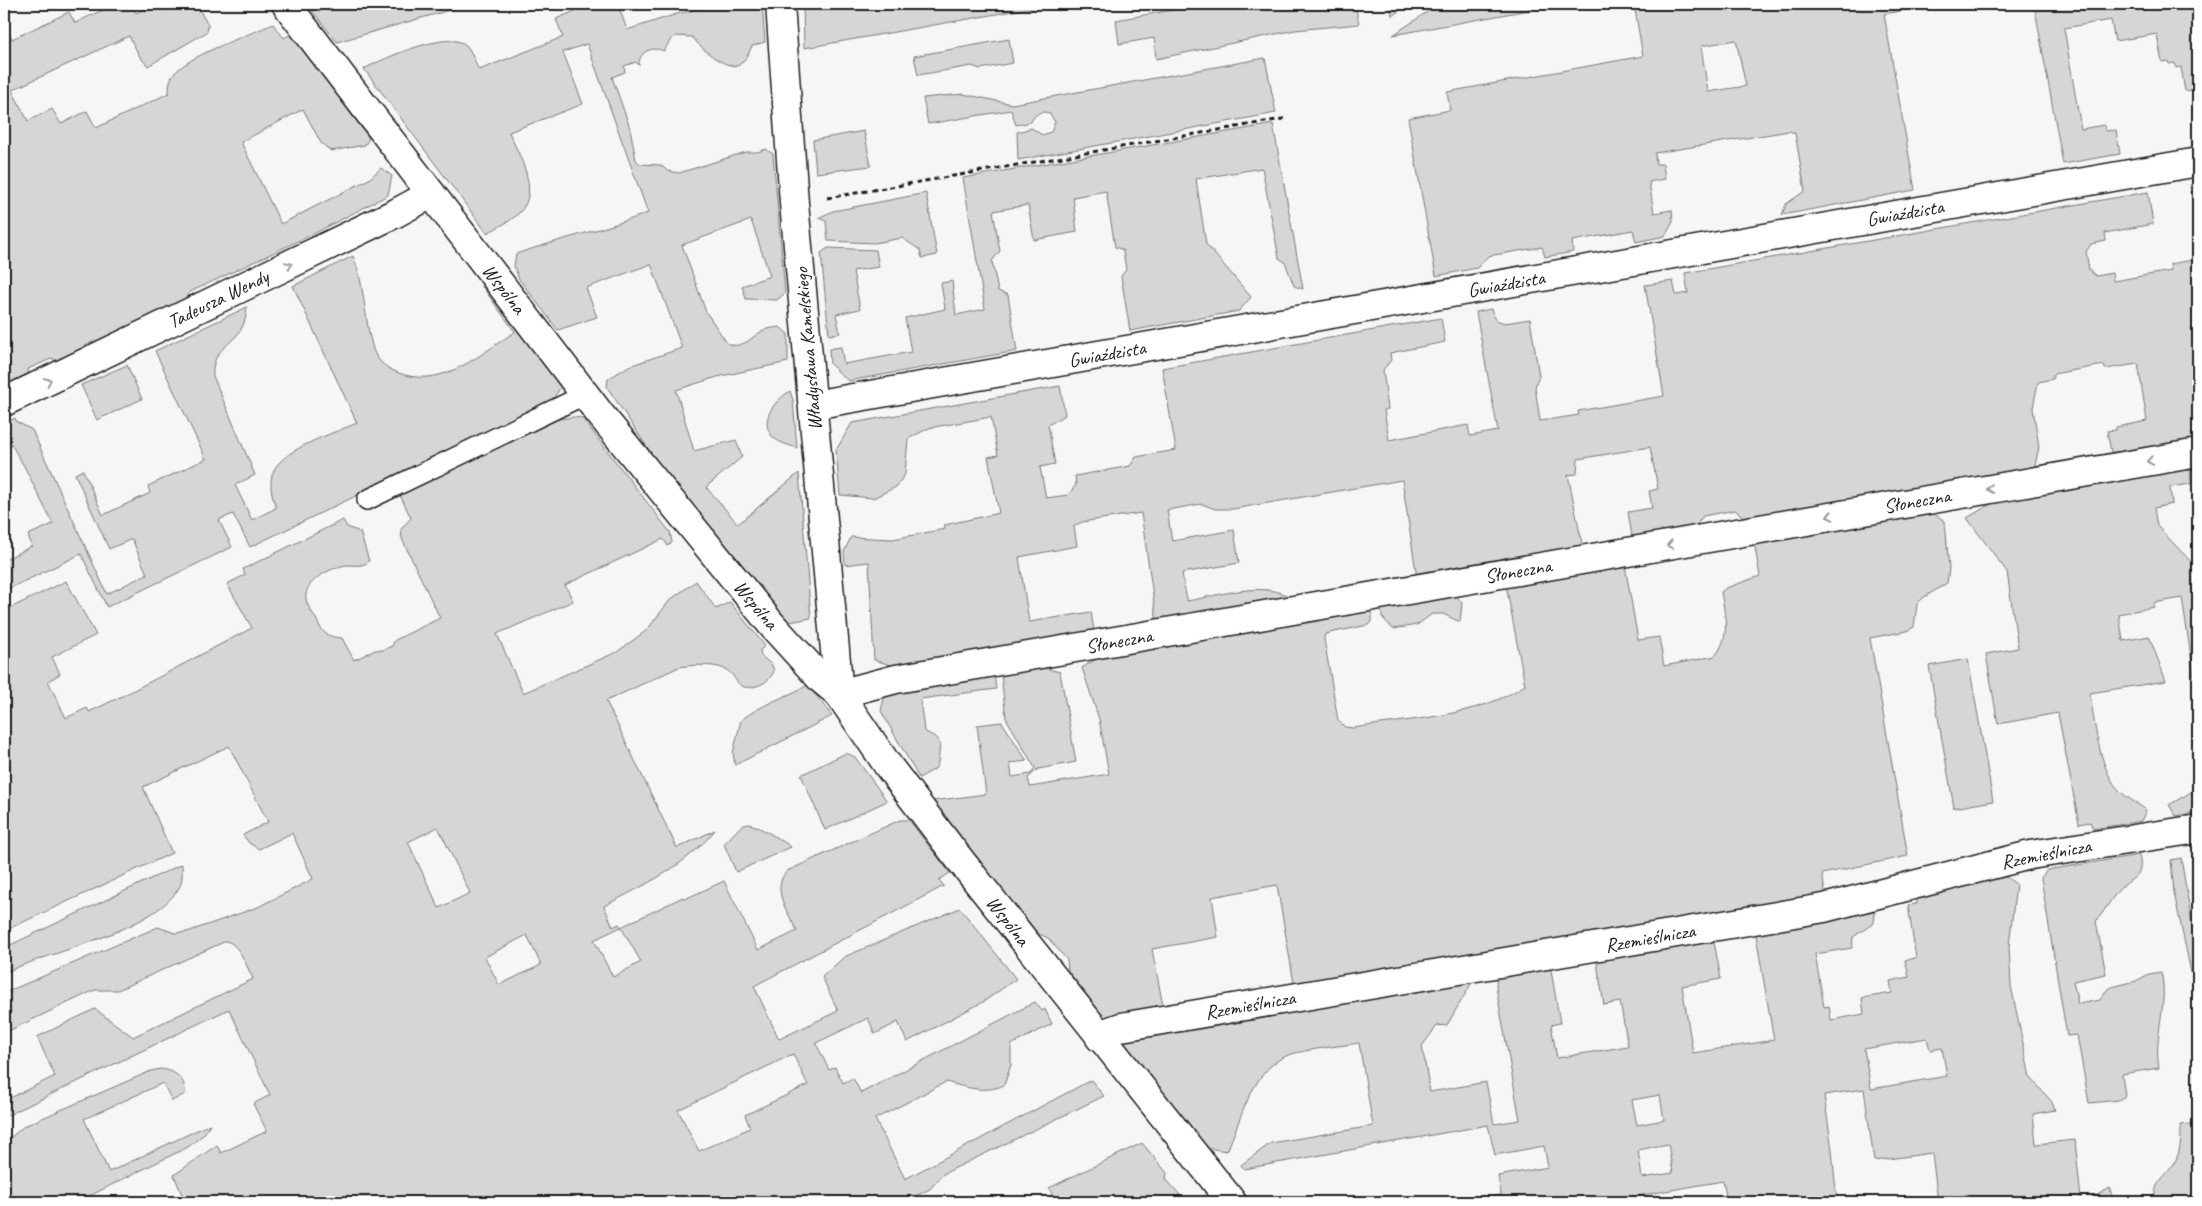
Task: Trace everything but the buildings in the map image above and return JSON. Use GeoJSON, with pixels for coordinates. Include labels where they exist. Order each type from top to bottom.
{"type":"FeatureCollection","features":[{"type":"Feature","properties":{"kind":"street","name":"Wspólna"},"geometry":{"type":"LineString","coordinates":[[286,4],[380,123],[431,194],[663,493],[772,625],[822,680],[839,694],[889,767],[953,851],[1232,1202]]}},
{"type":"Feature","properties":{"kind":"street","name":"Władysława Kamelskiego"},"geometry":{"type":"LineString","coordinates":[[780,4],[794,203],[839,694]]}},
{"type":"Feature","properties":{"kind":"street","name":"Gwiaździsta"},"geometry":{"type":"LineString","coordinates":[[813,404],[2198,162]]}},
{"type":"Feature","properties":{"kind":"street","name":"Tadeusza Wendy"},"geometry":{"type":"LineString","coordinates":[[4,402],[396,213],[431,194]]}},
{"type":"Feature","properties":{"kind":"street","name":"Słoneczna"},"geometry":{"type":"LineString","coordinates":[[839,694],[896,679],[2198,453]]}},
{"type":"Feature","properties":{"kind":"street","name":"Rzemieślnicza"},"geometry":{"type":"LineString","coordinates":[[1100,1038],[1107,1032],[1121,1027],[1824,908],[2030,855],[2198,829]]}},
{"type":"Feature","properties":{"kind":"lane"},"geometry":{"type":"LineString","coordinates":[[367,500],[586,394]]}},
{"type":"Feature","properties":{"kind":"path"},"geometry":{"type":"LineString","coordinates":[[794,203],[1288,118]]}},
{"type":"Feature","properties":{"kind":"shaded area"},"geometry":{"type":"Polygon","coordinates":[[[115,4],[131,4],[136,13],[155,4],[196,4],[208,25],[207,32],[148,66],[140,57],[129,36],[12,90],[28,121],[52,109],[61,124],[87,111],[96,128],[169,93],[170,81],[173,75],[192,60],[273,24],[284,38],[291,34],[369,138],[365,145],[331,151],[321,143],[303,109],[241,142],[281,224],[369,179],[381,168],[392,176],[388,195],[315,233],[188,293],[190,297],[55,362],[53,358],[28,369],[29,373],[4,386],[4,24],[12,39],[69,12],[75,23],[115,4]]]}},
{"type":"Feature","properties":{"kind":"shaded area"},"geometry":{"type":"Polygon","coordinates":[[[307,4],[471,4],[337,42],[307,4]]]}},
{"type":"Feature","properties":{"kind":"shaded area"},"geometry":{"type":"Polygon","coordinates":[[[572,4],[618,4],[627,30],[677,14],[720,4],[762,4],[765,42],[752,46],[747,57],[738,66],[718,60],[701,47],[692,37],[676,36],[671,39],[664,51],[655,49],[647,51],[641,56],[639,65],[636,62],[624,66],[625,72],[612,77],[630,128],[636,160],[640,164],[660,165],[668,171],[679,173],[746,152],[758,152],[766,149],[773,154],[785,293],[777,300],[746,299],[742,286],[770,276],[751,220],[682,245],[706,312],[727,343],[732,345],[742,344],[764,330],[780,327],[788,334],[788,362],[717,377],[676,390],[694,451],[736,440],[742,457],[706,487],[738,524],[799,473],[811,618],[784,623],[653,456],[607,387],[608,379],[629,366],[682,348],[651,264],[586,288],[597,317],[558,330],[519,279],[514,266],[516,254],[648,213],[587,44],[563,52],[583,104],[509,132],[526,172],[528,193],[526,203],[517,215],[505,224],[487,233],[364,69],[416,47],[432,43],[459,41],[467,46],[479,70],[563,37],[556,19],[575,11],[572,4]]]}},
{"type":"Feature","properties":{"kind":"shaded area"},"geometry":{"type":"Polygon","coordinates":[[[803,4],[1053,4],[804,48],[803,4]]]}},
{"type":"Feature","properties":{"kind":"shaded area"},"geometry":{"type":"Polygon","coordinates":[[[1206,4],[1355,4],[1359,24],[1295,30],[1156,59],[1154,38],[1119,44],[1116,20],[1206,4]]]}},
{"type":"Feature","properties":{"kind":"shaded area"},"geometry":{"type":"Polygon","coordinates":[[[1390,4],[1408,4],[1392,16],[1390,4]]]}},
{"type":"Feature","properties":{"kind":"shaded area"},"geometry":{"type":"Polygon","coordinates":[[[1439,4],[1551,4],[1530,8],[1529,10],[1393,35],[1439,4]]]}},
{"type":"Feature","properties":{"kind":"shaded area"},"geometry":{"type":"Polygon","coordinates":[[[1634,4],[1938,4],[1884,14],[1915,190],[1782,215],[1786,204],[1805,191],[1795,133],[1789,131],[1655,153],[1656,164],[1663,164],[1665,179],[1649,182],[1654,213],[1672,210],[1673,222],[1665,236],[1636,242],[1633,230],[1572,241],[1573,252],[1545,257],[1542,247],[1488,256],[1477,268],[1436,276],[1408,118],[1450,110],[1447,92],[1643,56],[1634,4]],[[1736,40],[1701,46],[1708,92],[1746,86],[1736,40]]]}},
{"type":"Feature","properties":{"kind":"shaded area"},"geometry":{"type":"Polygon","coordinates":[[[2034,4],[2198,4],[2198,89],[2185,91],[2181,67],[2176,68],[2175,63],[2169,64],[2168,61],[2162,62],[2157,34],[2115,41],[2111,20],[2064,28],[2081,129],[2104,125],[2106,131],[2116,130],[2120,154],[2063,164],[2034,4]]]}},
{"type":"Feature","properties":{"kind":"shaded area"},"geometry":{"type":"Polygon","coordinates":[[[1009,39],[1013,63],[980,69],[972,66],[918,75],[914,56],[1009,39]]]}},
{"type":"Feature","properties":{"kind":"shaded area"},"geometry":{"type":"Polygon","coordinates":[[[1265,58],[1276,113],[1018,160],[1017,132],[1032,128],[1042,135],[1051,132],[1055,122],[1049,113],[1040,112],[1031,122],[1016,125],[1011,110],[928,124],[923,98],[963,94],[1012,104],[1265,58]]]}},
{"type":"Feature","properties":{"kind":"shaded area"},"geometry":{"type":"Polygon","coordinates":[[[1273,124],[1303,289],[1294,286],[1285,262],[1279,258],[1262,168],[1196,179],[1206,244],[1251,297],[1239,311],[1130,331],[1121,276],[1126,270],[1123,250],[1115,247],[1106,191],[1073,197],[1077,232],[1034,240],[1028,205],[993,211],[1000,251],[992,261],[998,291],[1008,295],[1017,351],[848,381],[830,364],[829,349],[841,347],[844,364],[911,352],[905,318],[945,309],[941,283],[952,281],[956,315],[985,309],[963,178],[1273,124]]]}},
{"type":"Feature","properties":{"kind":"shaded area"},"geometry":{"type":"Polygon","coordinates":[[[864,131],[871,166],[816,173],[813,140],[864,131]]]}},
{"type":"Feature","properties":{"kind":"shaded area"},"geometry":{"type":"Polygon","coordinates":[[[2198,184],[2198,231],[2190,185],[2198,184]]]}},
{"type":"Feature","properties":{"kind":"shaded area"},"geometry":{"type":"Polygon","coordinates":[[[2148,192],[2153,224],[2105,233],[2106,241],[2091,244],[2086,252],[2089,270],[2096,276],[2112,273],[2113,281],[2171,271],[2170,264],[2198,259],[2198,442],[2130,453],[2111,452],[2107,431],[2116,430],[2116,427],[2147,421],[2138,364],[2105,369],[2104,365],[2053,374],[2053,379],[2038,382],[2033,408],[2039,447],[2034,470],[1747,520],[1735,510],[1703,516],[1693,530],[1644,538],[1632,536],[1628,512],[1652,508],[1649,491],[1658,489],[1650,447],[1578,459],[1577,474],[1568,475],[1582,543],[1578,550],[1417,578],[1402,480],[1233,509],[1215,509],[1202,504],[1167,510],[1172,541],[1234,530],[1239,563],[1182,573],[1187,601],[1227,593],[1255,590],[1269,590],[1282,593],[1293,599],[1157,623],[1141,513],[1082,522],[1074,526],[1077,546],[1019,557],[1029,622],[1091,612],[1094,631],[1086,635],[898,667],[874,660],[869,562],[845,565],[844,552],[851,537],[893,539],[945,529],[944,525],[999,513],[988,457],[998,455],[991,417],[929,428],[908,439],[905,474],[896,487],[873,498],[840,495],[836,450],[852,423],[1060,386],[1065,415],[1048,425],[1055,464],[1040,467],[1046,498],[1068,495],[1076,485],[1075,476],[1130,466],[1136,457],[1176,450],[1162,368],[1441,318],[1445,342],[1390,353],[1391,360],[1383,370],[1388,409],[1384,410],[1389,440],[1468,425],[1470,436],[1498,431],[1476,312],[1491,309],[1496,320],[1505,323],[1530,319],[1539,376],[1535,387],[1540,421],[1579,415],[1578,411],[1664,396],[1645,285],[1673,281],[1676,295],[1688,293],[1685,273],[2148,192]]]}},
{"type":"Feature","properties":{"kind":"shaded area"},"geometry":{"type":"Polygon","coordinates":[[[926,193],[937,255],[922,258],[920,250],[902,238],[875,243],[828,241],[826,221],[818,218],[833,211],[926,193]]]}},
{"type":"Feature","properties":{"kind":"shaded area"},"geometry":{"type":"Polygon","coordinates":[[[828,248],[876,250],[879,267],[853,271],[860,309],[836,314],[840,333],[829,335],[821,253],[828,248]]]}},
{"type":"Feature","properties":{"kind":"shaded area"},"geometry":{"type":"Polygon","coordinates":[[[353,256],[360,278],[374,353],[387,367],[411,376],[427,377],[443,374],[473,360],[515,332],[481,285],[488,280],[564,382],[551,402],[250,547],[233,514],[219,520],[232,547],[107,607],[81,554],[4,591],[4,560],[32,546],[28,535],[53,524],[24,466],[4,432],[4,424],[15,418],[17,422],[32,430],[107,594],[147,574],[132,539],[109,549],[75,474],[83,470],[103,515],[150,493],[148,486],[206,459],[155,351],[247,307],[245,321],[240,331],[216,358],[213,366],[213,376],[255,475],[235,485],[252,520],[276,508],[272,494],[271,479],[274,470],[280,462],[299,448],[357,423],[293,286],[353,256]]]}},
{"type":"Feature","properties":{"kind":"shaded area"},"geometry":{"type":"Polygon","coordinates":[[[127,365],[142,399],[97,420],[81,385],[127,365]]]}},
{"type":"Feature","properties":{"kind":"shaded area"},"geometry":{"type":"Polygon","coordinates":[[[790,391],[793,400],[797,448],[784,444],[774,438],[768,430],[767,423],[768,416],[775,404],[790,391]]]}},
{"type":"Feature","properties":{"kind":"shaded area"},"geometry":{"type":"Polygon","coordinates":[[[582,418],[670,532],[672,542],[668,546],[663,539],[565,585],[573,601],[497,634],[523,693],[617,652],[647,630],[670,600],[696,581],[716,609],[730,602],[765,646],[760,650],[761,656],[772,665],[774,671],[765,682],[757,686],[744,687],[727,670],[722,668],[701,665],[679,667],[606,701],[677,848],[715,830],[704,843],[664,874],[604,906],[613,927],[619,924],[621,927],[683,897],[685,899],[724,881],[758,950],[797,931],[785,908],[780,893],[782,878],[787,871],[900,820],[909,820],[950,873],[939,880],[944,886],[754,986],[779,1039],[838,1011],[822,977],[844,957],[960,908],[1016,979],[983,1002],[907,1042],[898,1022],[875,1034],[868,1018],[816,1043],[829,1070],[835,1067],[843,1083],[853,1078],[861,1093],[1035,1002],[1042,1011],[1045,1009],[1052,1024],[1011,1045],[1011,1065],[1004,1085],[997,1088],[982,1089],[968,1088],[946,1082],[875,1119],[905,1179],[1091,1080],[1104,1096],[943,1174],[930,1189],[903,1202],[185,1202],[174,1175],[217,1145],[221,1153],[267,1131],[253,1104],[270,1095],[229,1009],[4,1117],[4,1101],[55,1076],[37,1037],[95,1009],[133,1037],[253,979],[239,951],[226,941],[118,990],[95,990],[4,1033],[4,993],[158,927],[175,933],[187,932],[258,907],[313,879],[292,833],[259,849],[249,843],[243,835],[268,822],[229,746],[143,787],[172,853],[4,931],[4,611],[66,581],[96,635],[52,657],[60,674],[48,681],[66,718],[87,708],[89,712],[252,628],[227,584],[245,575],[243,569],[343,520],[347,527],[360,532],[369,561],[362,565],[341,566],[320,576],[309,586],[306,592],[306,599],[322,630],[330,636],[342,638],[354,660],[375,650],[383,650],[392,646],[395,640],[440,618],[402,539],[401,529],[411,518],[399,493],[550,420],[582,418]],[[438,827],[408,842],[439,908],[470,893],[438,827]],[[621,927],[594,940],[613,977],[641,962],[621,927]],[[527,935],[485,957],[499,985],[541,965],[527,935]],[[793,1054],[678,1110],[699,1151],[750,1128],[745,1115],[808,1085],[793,1054]]]}},
{"type":"Feature","properties":{"kind":"shaded area"},"geometry":{"type":"Polygon","coordinates":[[[2167,469],[2190,470],[2191,484],[2170,487],[2172,504],[2154,508],[2157,526],[2198,569],[2198,703],[2182,598],[2154,603],[2154,607],[2119,614],[2123,641],[2149,636],[2166,681],[2090,693],[2098,743],[2106,769],[2118,789],[2146,810],[2141,821],[2093,829],[2090,822],[2079,824],[2058,713],[1998,724],[1986,654],[2018,648],[2007,572],[1967,518],[1996,501],[2167,469]]]}},
{"type":"Feature","properties":{"kind":"shaded area"},"geometry":{"type":"Polygon","coordinates":[[[1931,512],[1945,521],[1949,569],[1947,583],[1917,604],[1914,627],[1907,631],[1870,638],[1908,856],[1822,874],[1826,897],[1295,989],[1277,885],[1212,897],[1218,937],[1152,949],[1164,1011],[1107,1021],[1068,971],[1067,960],[1048,938],[1037,933],[932,801],[986,794],[977,725],[1002,722],[1027,761],[1010,763],[1012,777],[1031,774],[1035,768],[1006,718],[1001,674],[1040,667],[1060,672],[1076,762],[1038,769],[1028,778],[1030,787],[1109,774],[1099,719],[1082,668],[1099,657],[1370,610],[1372,622],[1368,625],[1325,634],[1324,639],[1338,720],[1345,727],[1353,728],[1442,715],[1486,704],[1507,696],[1525,685],[1506,585],[1625,565],[1638,640],[1659,637],[1664,666],[1715,656],[1725,633],[1721,592],[1726,588],[1760,576],[1754,542],[1931,512]]]}},
{"type":"Feature","properties":{"kind":"shaded area"},"geometry":{"type":"Polygon","coordinates":[[[1455,594],[1462,603],[1460,622],[1443,614],[1432,614],[1417,625],[1393,629],[1382,617],[1381,607],[1455,594]]]}},
{"type":"Feature","properties":{"kind":"shaded area"},"geometry":{"type":"Polygon","coordinates":[[[1968,659],[1993,801],[1954,808],[1929,666],[1968,659]]]}},
{"type":"Feature","properties":{"kind":"shaded area"},"geometry":{"type":"Polygon","coordinates":[[[994,675],[996,689],[920,699],[924,731],[937,738],[940,744],[938,763],[935,769],[919,778],[881,711],[885,694],[994,675]]]}},
{"type":"Feature","properties":{"kind":"shaded area"},"geometry":{"type":"Polygon","coordinates":[[[808,685],[832,716],[735,765],[733,753],[741,720],[765,705],[808,685]]]}},
{"type":"Feature","properties":{"kind":"shaded area"},"geometry":{"type":"Polygon","coordinates":[[[846,753],[855,757],[887,801],[825,830],[801,775],[846,753]]]}},
{"type":"Feature","properties":{"kind":"shaded area"},"geometry":{"type":"Polygon","coordinates":[[[2198,788],[2198,812],[2176,816],[2169,805],[2198,788]]]}},
{"type":"Feature","properties":{"kind":"shaded area"},"geometry":{"type":"Polygon","coordinates":[[[749,824],[764,830],[791,847],[736,872],[724,844],[741,826],[749,824]]]}},
{"type":"Feature","properties":{"kind":"shaded area"},"geometry":{"type":"Polygon","coordinates":[[[2139,855],[2140,869],[2138,874],[2117,892],[2096,921],[2106,974],[2073,981],[2078,1004],[2100,1000],[2107,990],[2112,987],[2136,981],[2149,974],[2161,972],[2163,996],[2158,1044],[2159,1068],[2122,1074],[2125,1096],[2119,1100],[2089,1103],[2077,1035],[2067,1036],[2041,878],[2047,870],[2139,855]]]}},
{"type":"Feature","properties":{"kind":"shaded area"},"geometry":{"type":"Polygon","coordinates":[[[2181,858],[2198,960],[2198,1005],[2174,893],[2171,860],[2181,858]]]}},
{"type":"Feature","properties":{"kind":"shaded area"},"geometry":{"type":"Polygon","coordinates":[[[182,864],[180,886],[167,902],[149,915],[126,928],[4,973],[4,948],[182,864]]]}},
{"type":"Feature","properties":{"kind":"shaded area"},"geometry":{"type":"Polygon","coordinates":[[[2006,877],[2016,884],[2009,946],[2011,986],[2030,1077],[2052,1102],[2055,1110],[2033,1114],[2036,1144],[2075,1140],[2081,1200],[2088,1200],[2110,1188],[2113,1202],[1938,1202],[1932,1153],[1874,1161],[1864,1089],[1824,1095],[1837,1202],[1727,1202],[1723,1181],[1625,1198],[1625,1202],[1464,1202],[1501,1195],[1498,1176],[1548,1167],[1544,1146],[1495,1155],[1488,1125],[1244,1169],[1241,1165],[1271,1143],[1373,1126],[1359,1043],[1299,1052],[1284,1057],[1273,1064],[1263,1074],[1248,1098],[1227,1151],[1207,1148],[1121,1040],[1467,977],[1471,984],[1447,1025],[1437,1026],[1422,1046],[1430,1092],[1486,1082],[1494,1124],[1520,1120],[1496,987],[1497,972],[1550,964],[1560,1023],[1551,1025],[1557,1058],[1628,1046],[1620,1002],[1604,1005],[1596,957],[1713,937],[1721,979],[1682,986],[1693,1053],[1774,1040],[1755,930],[1875,911],[1874,923],[1853,937],[1852,948],[1815,954],[1824,1007],[1829,1006],[1831,1020],[1864,1014],[1862,998],[1892,993],[1890,981],[1909,977],[1905,960],[1916,958],[1908,905],[1917,904],[1916,893],[2006,877]],[[1927,1038],[1864,1049],[1871,1089],[1947,1076],[1942,1048],[1930,1050],[1927,1038]],[[1660,1095],[1632,1100],[1637,1125],[1664,1120],[1660,1095]],[[1668,1144],[1638,1150],[1642,1178],[1673,1173],[1668,1144]]]}},
{"type":"Feature","properties":{"kind":"shaded area"},"geometry":{"type":"Polygon","coordinates":[[[160,1069],[170,1071],[178,1076],[184,1084],[185,1094],[172,1101],[163,1083],[84,1119],[109,1172],[210,1124],[204,1134],[188,1147],[77,1202],[4,1202],[4,1147],[10,1138],[24,1126],[151,1071],[160,1069]]]}},
{"type":"Feature","properties":{"kind":"shaded area"},"geometry":{"type":"Polygon","coordinates":[[[2198,1123],[2198,1202],[2154,1202],[2157,1186],[2171,1168],[2179,1153],[2181,1125],[2198,1123]]]}},
{"type":"Feature","properties":{"kind":"shaded area"},"geometry":{"type":"Polygon","coordinates":[[[1142,1143],[1167,1173],[1166,1179],[1180,1195],[1166,1202],[1056,1202],[1049,1188],[1142,1143]]]}}]}
